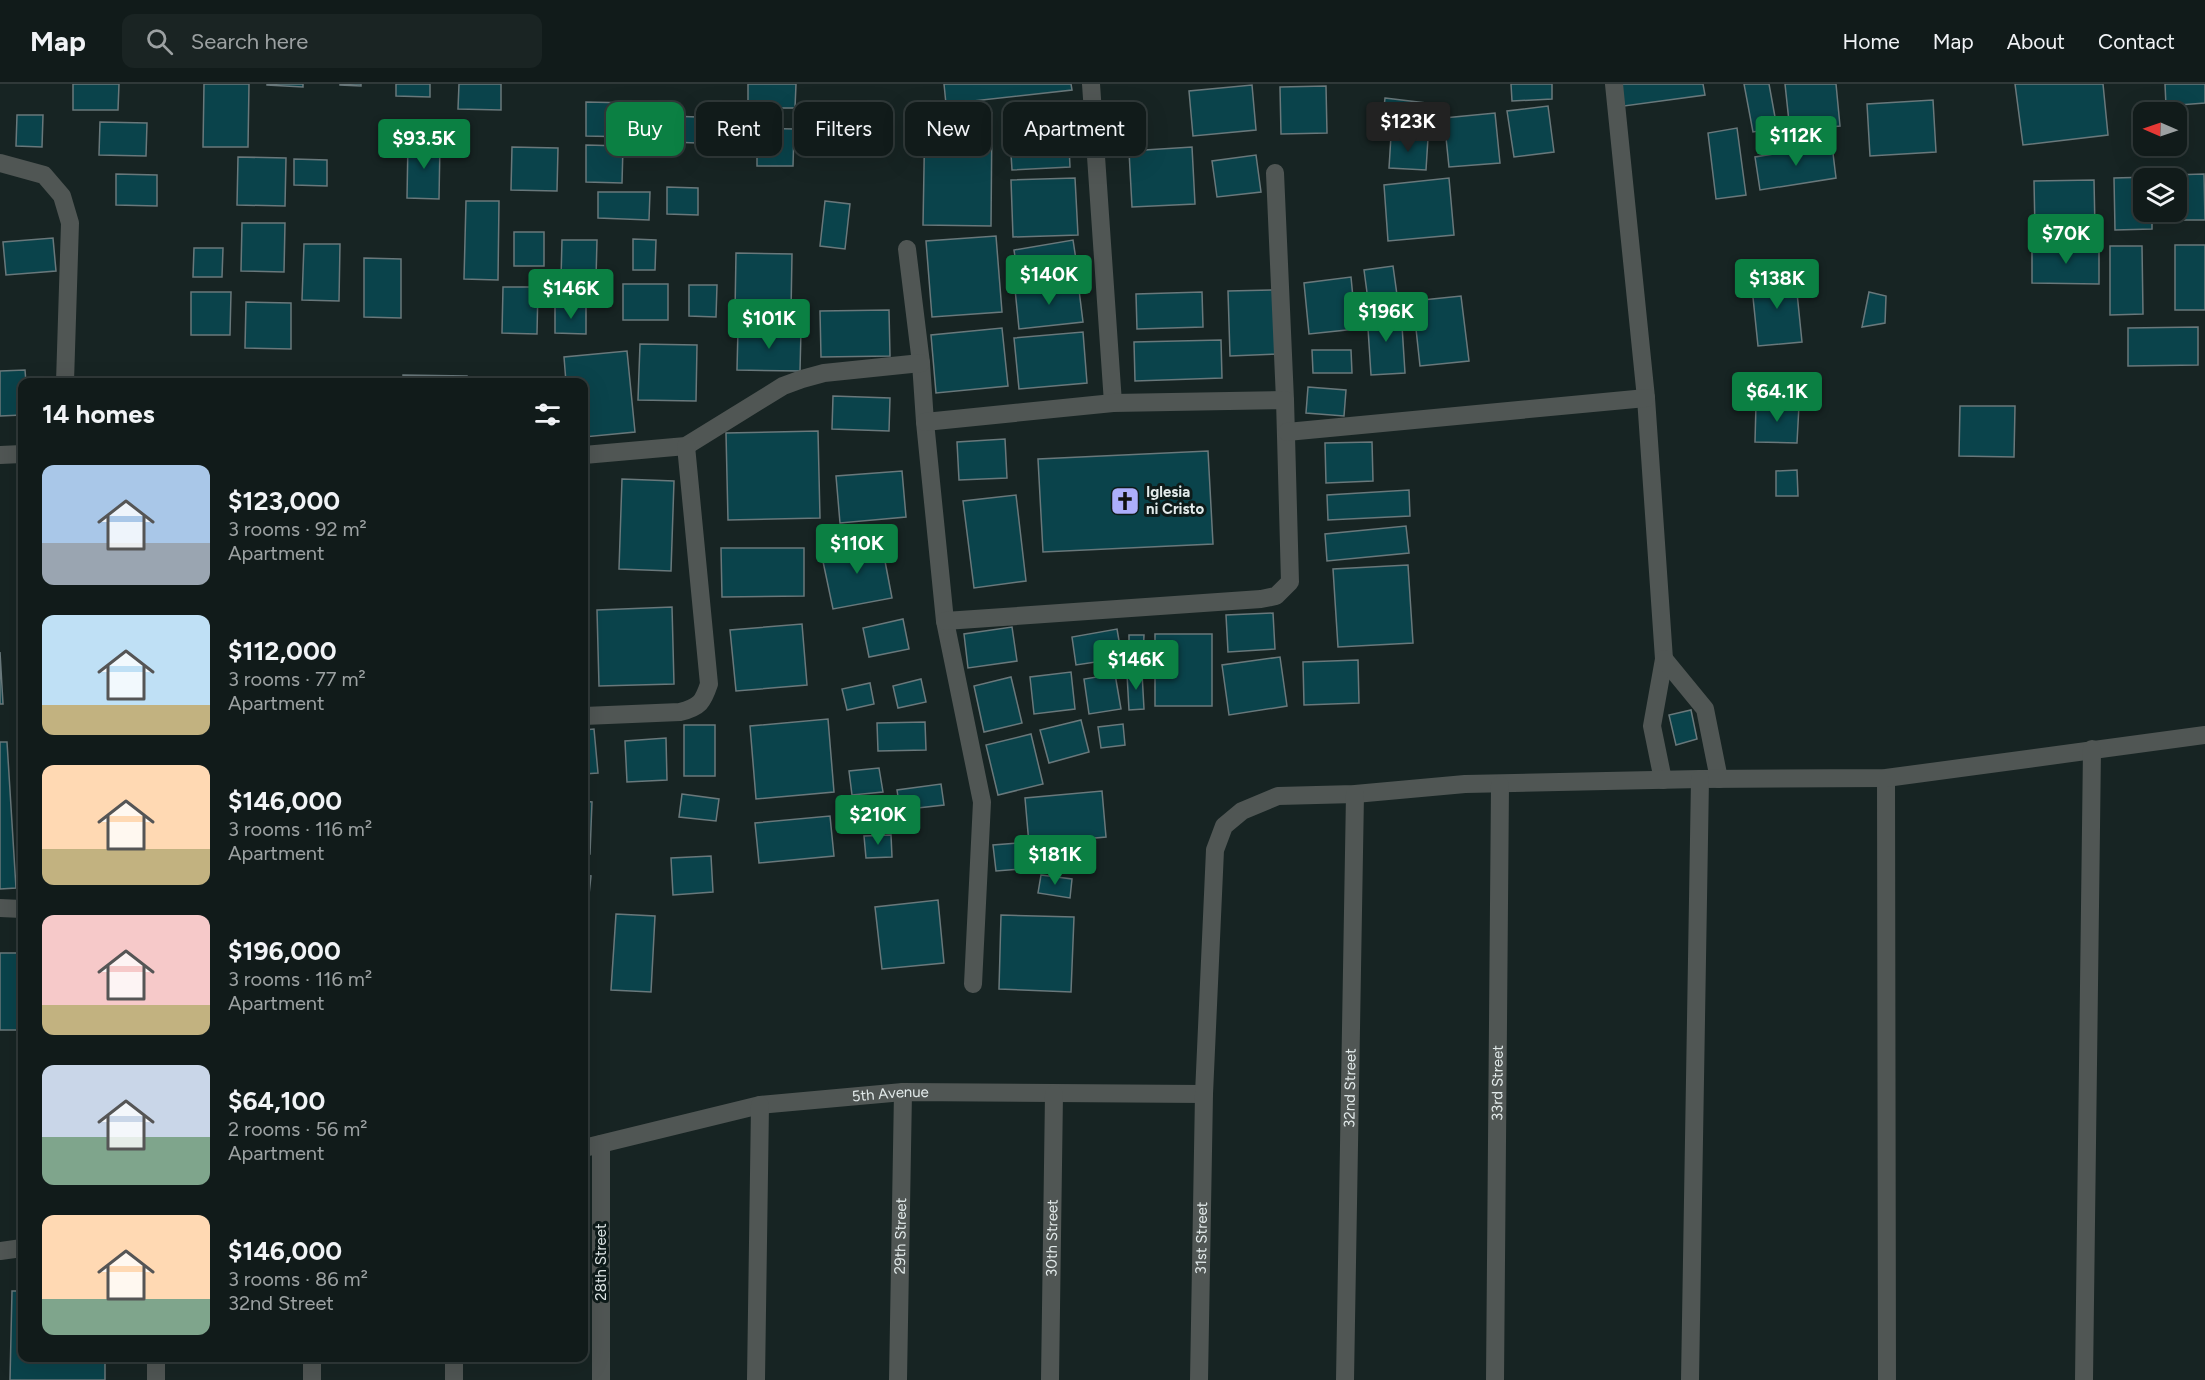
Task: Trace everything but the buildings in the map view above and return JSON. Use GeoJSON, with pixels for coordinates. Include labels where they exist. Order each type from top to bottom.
{"type":"FeatureCollection","features":[{"type":"Feature","properties":{"kind":"street"},"geometry":{"type":"LineString","coordinates":[[1091,84],[1113,403]]}},
{"type":"Feature","properties":{"kind":"street"},"geometry":{"type":"LineString","coordinates":[[1614,84],[1646,398],[1664,659],[1652,726],[1663,780]]}},
{"type":"Feature","properties":{"kind":"street"},"geometry":{"type":"LineString","coordinates":[[0,163],[44,175],[62,196],[70,223],[65,378]]}},
{"type":"Feature","properties":{"kind":"street"},"geometry":{"type":"LineString","coordinates":[[945,621],[1261,599],[1276,596],[1290,582],[1287,432],[1275,173]]}},
{"type":"Feature","properties":{"kind":"street"},"geometry":{"type":"LineString","coordinates":[[907,249],[921,363],[945,621],[982,802],[973,984]]}},
{"type":"Feature","properties":{"kind":"street"},"geometry":{"type":"LineString","coordinates":[[588,455],[686,446],[783,386],[802,379],[824,373],[921,363]]}},
{"type":"Feature","properties":{"kind":"street"},"geometry":{"type":"LineString","coordinates":[[1287,432],[1646,398]]}},
{"type":"Feature","properties":{"kind":"street"},"geometry":{"type":"LineString","coordinates":[[925,422],[1113,403],[1285,400]]}},
{"type":"Feature","properties":{"kind":"street"},"geometry":{"type":"LineString","coordinates":[[588,716],[681,712],[693,709],[704,700],[709,684],[686,446]]}},
{"type":"Feature","properties":{"kind":"street"},"geometry":{"type":"LineString","coordinates":[[0,455],[18,454]]}},
{"type":"Feature","properties":{"kind":"street"},"geometry":{"type":"LineString","coordinates":[[1664,659],[1705,709],[1719,779]]}},
{"type":"Feature","properties":{"kind":"street","name":"31st Street"},"geometry":{"type":"LineString","coordinates":[[1199,1380],[1204,1094],[1215,850],[1224,826],[1242,811],[1278,796],[1355,794],[1465,784],[1887,778],[2205,735]]}},
{"type":"Feature","properties":{"kind":"street"},"geometry":{"type":"LineString","coordinates":[[2084,1380],[2092,749]]}},
{"type":"Feature","properties":{"kind":"street"},"geometry":{"type":"LineString","coordinates":[[1887,778],[1887,1380]]}},
{"type":"Feature","properties":{"kind":"street"},"geometry":{"type":"LineString","coordinates":[[1690,1380],[1700,779]]}},
{"type":"Feature","properties":{"kind":"street","name":"33rd Street"},"geometry":{"type":"LineString","coordinates":[[1495,1380],[1500,785]]}},
{"type":"Feature","properties":{"kind":"street","name":"32nd Street"},"geometry":{"type":"LineString","coordinates":[[1345,1380],[1355,794]]}},
{"type":"Feature","properties":{"kind":"street"},"geometry":{"type":"LineString","coordinates":[[0,908],[18,909]]}},
{"type":"Feature","properties":{"kind":"street","name":"5th Avenue"},"geometry":{"type":"LineString","coordinates":[[592,1146],[760,1105],[903,1092],[1204,1094]]}},
{"type":"Feature","properties":{"kind":"street","name":"29th Street"},"geometry":{"type":"LineString","coordinates":[[898,1380],[903,1092]]}},
{"type":"Feature","properties":{"kind":"street","name":"30th Street"},"geometry":{"type":"LineString","coordinates":[[1050,1380],[1054,1094]]}},
{"type":"Feature","properties":{"kind":"street"},"geometry":{"type":"LineString","coordinates":[[756,1380],[760,1105]]}},
{"type":"Feature","properties":{"kind":"street","name":"28th Street"},"geometry":{"type":"LineString","coordinates":[[592,1146],[601,1380]]}},
{"type":"Feature","properties":{"kind":"street"},"geometry":{"type":"LineString","coordinates":[[0,1251],[18,1249]]}},
{"type":"Feature","properties":{"kind":"street"},"geometry":{"type":"LineString","coordinates":[[156,1362],[156,1380]]}},
{"type":"Feature","properties":{"kind":"street"},"geometry":{"type":"LineString","coordinates":[[312,1362],[312,1380]]}},
{"type":"Feature","properties":{"kind":"street"},"geometry":{"type":"LineString","coordinates":[[454,1362],[454,1380]]}},
{"type":"Feature","properties":{"kind":"place","name":"Iglesia ni Cristo"},"geometry":{"type":"Point","coordinates":[1125,501]}}]}
